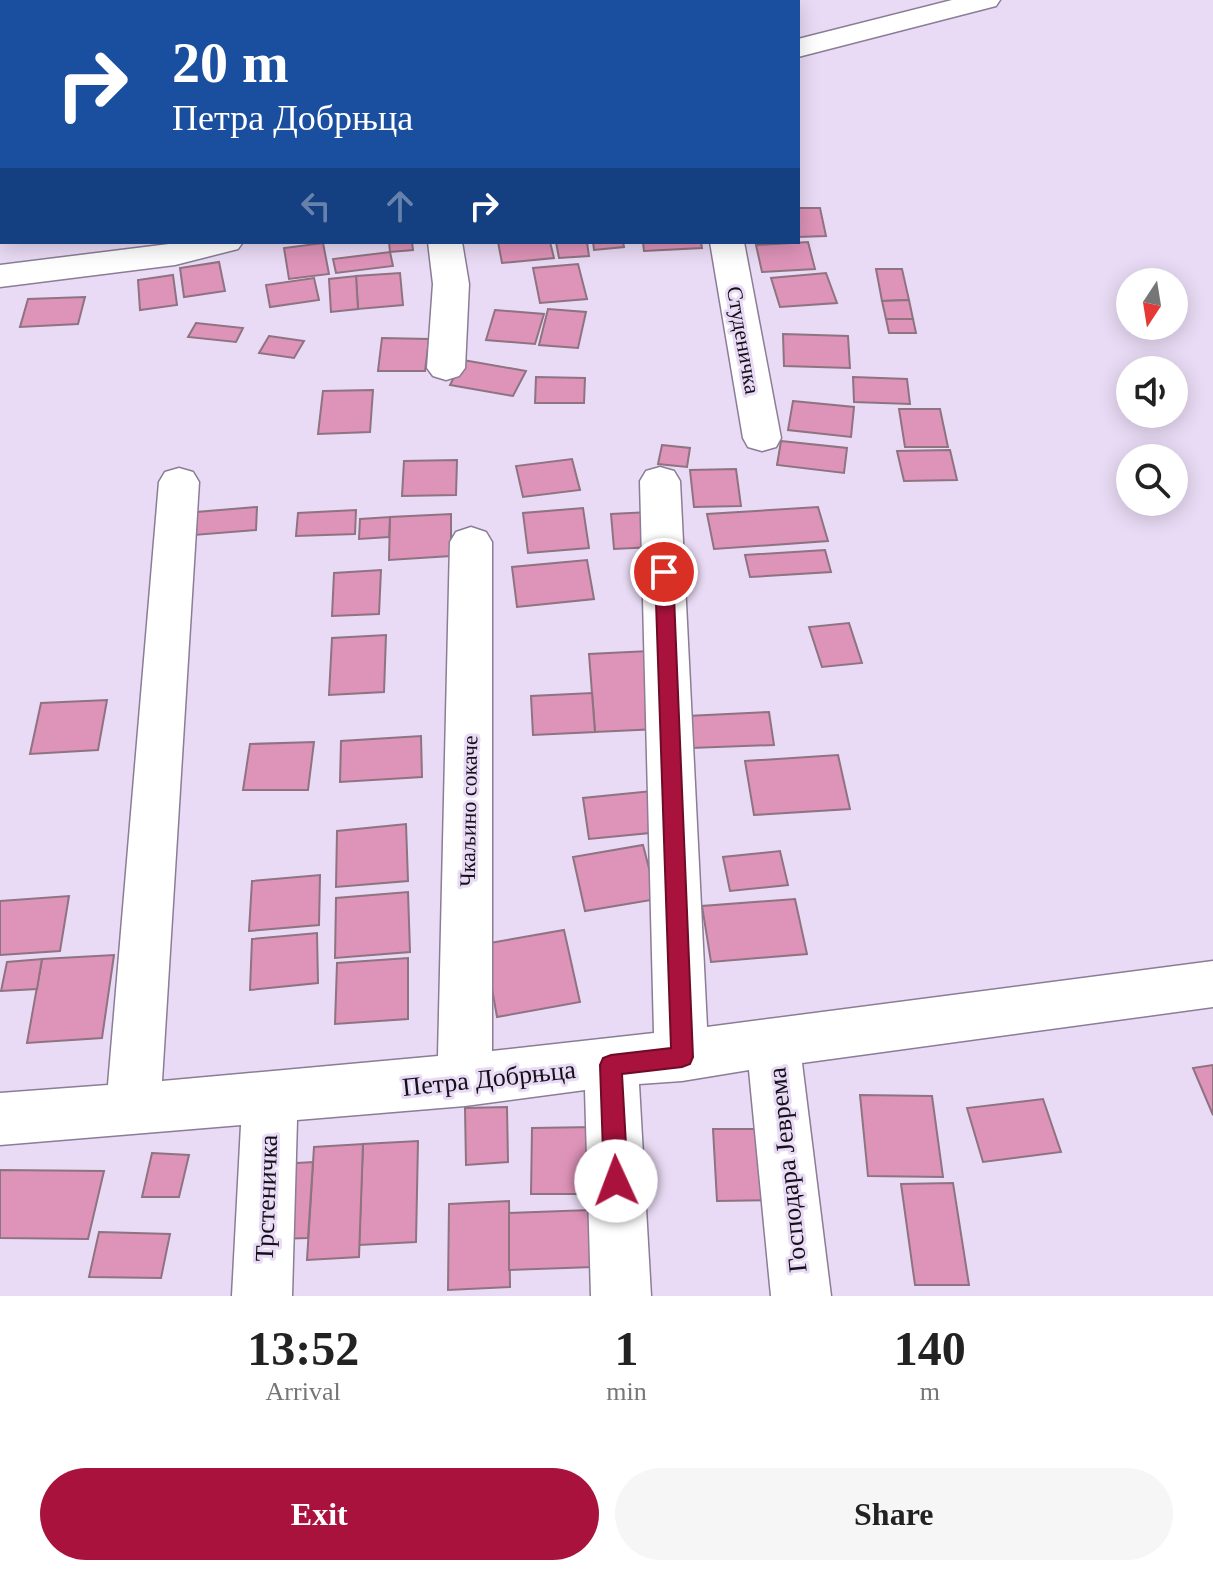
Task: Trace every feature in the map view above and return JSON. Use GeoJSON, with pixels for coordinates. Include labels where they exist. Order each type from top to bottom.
{"type":"FeatureCollection","features":[{"type":"Feature","properties":{"kind":"street"},"geometry":{"type":"LineString","coordinates":[[800,47],[986,0]]}},
{"type":"Feature","properties":{"kind":"street"},"geometry":{"type":"LineString","coordinates":[[0,276],[175,255],[216,244]]}},
{"type":"Feature","properties":{"kind":"street"},"geometry":{"type":"LineString","coordinates":[[445,244],[451,284],[446,368]]}},
{"type":"Feature","properties":{"kind":"street","name":"Студеничка"},"geometry":{"type":"LineString","coordinates":[[727,244],[762,438]]}},
{"type":"Feature","properties":{"kind":"street"},"geometry":{"type":"LineString","coordinates":[[660,481],[682,1057]]}},
{"type":"Feature","properties":{"kind":"street"},"geometry":{"type":"LineString","coordinates":[[133,1110],[179,482]]}},
{"type":"Feature","properties":{"kind":"street","name":"Чкаљино сокаче"},"geometry":{"type":"LineString","coordinates":[[465,1081],[471,542]]}},
{"type":"Feature","properties":{"kind":"street","name":"Петра Добрњца"},"geometry":{"type":"LineString","coordinates":[[0,1119],[270,1100],[611,1065],[1213,984]]}},
{"type":"Feature","properties":{"kind":"street","name":"Господара Јеврема"},"geometry":{"type":"LineString","coordinates":[[773,1043],[801,1296]]}},
{"type":"Feature","properties":{"kind":"street"},"geometry":{"type":"LineString","coordinates":[[611,1065],[621,1296]]}},
{"type":"Feature","properties":{"kind":"street","name":"Трстеничка"},"geometry":{"type":"LineString","coordinates":[[262,1296],[270,1100]]}},
{"type":"Feature","properties":{"kind":"building"},"geometry":{"type":"Polygon","coordinates":[[[800,208],[820,208],[826,236],[800,237],[800,208]]]}},
{"type":"Feature","properties":{"kind":"building"},"geometry":{"type":"Polygon","coordinates":[[[808,242],[815,269],[762,272],[756,245],[808,242]]]}},
{"type":"Feature","properties":{"kind":"building"},"geometry":{"type":"Polygon","coordinates":[[[323,244],[329,274],[289,279],[284,248],[323,244]]]}},
{"type":"Feature","properties":{"kind":"building"},"geometry":{"type":"Polygon","coordinates":[[[389,244],[412,244],[413,250],[390,252],[389,244]]]}},
{"type":"Feature","properties":{"kind":"building"},"geometry":{"type":"Polygon","coordinates":[[[498,244],[550,244],[554,258],[502,263],[498,244]]]}},
{"type":"Feature","properties":{"kind":"building"},"geometry":{"type":"Polygon","coordinates":[[[556,244],[587,244],[589,256],[559,258],[556,244]]]}},
{"type":"Feature","properties":{"kind":"building"},"geometry":{"type":"Polygon","coordinates":[[[593,244],[623,244],[624,247],[594,250],[593,244]]]}},
{"type":"Feature","properties":{"kind":"building"},"geometry":{"type":"Polygon","coordinates":[[[643,244],[701,244],[702,248],[644,251],[643,244]]]}},
{"type":"Feature","properties":{"kind":"building"},"geometry":{"type":"Polygon","coordinates":[[[390,252],[393,266],[336,273],[333,259],[390,252]]]}},
{"type":"Feature","properties":{"kind":"building"},"geometry":{"type":"Polygon","coordinates":[[[219,262],[225,291],[184,297],[180,268],[219,262]]]}},
{"type":"Feature","properties":{"kind":"building"},"geometry":{"type":"Polygon","coordinates":[[[578,264],[587,299],[540,303],[533,268],[578,264]]]}},
{"type":"Feature","properties":{"kind":"building"},"geometry":{"type":"Polygon","coordinates":[[[876,269],[902,269],[909,300],[882,301],[876,269]]]}},
{"type":"Feature","properties":{"kind":"building"},"geometry":{"type":"Polygon","coordinates":[[[400,273],[403,305],[358,309],[356,276],[400,273]]]}},
{"type":"Feature","properties":{"kind":"building"},"geometry":{"type":"Polygon","coordinates":[[[826,273],[837,303],[780,307],[771,278],[826,273]]]}},
{"type":"Feature","properties":{"kind":"building"},"geometry":{"type":"Polygon","coordinates":[[[173,275],[177,305],[140,310],[138,280],[173,275]]]}},
{"type":"Feature","properties":{"kind":"building"},"geometry":{"type":"Polygon","coordinates":[[[356,276],[358,309],[331,312],[329,279],[356,276]]]}},
{"type":"Feature","properties":{"kind":"building"},"geometry":{"type":"Polygon","coordinates":[[[314,278],[319,300],[270,307],[266,285],[314,278]]]}},
{"type":"Feature","properties":{"kind":"building"},"geometry":{"type":"Polygon","coordinates":[[[85,297],[78,324],[20,327],[28,299],[85,297]]]}},
{"type":"Feature","properties":{"kind":"building"},"geometry":{"type":"Polygon","coordinates":[[[909,300],[913,319],[886,319],[882,301],[909,300]]]}},
{"type":"Feature","properties":{"kind":"building"},"geometry":{"type":"Polygon","coordinates":[[[548,309],[586,312],[578,348],[539,345],[548,309]]]}},
{"type":"Feature","properties":{"kind":"building"},"geometry":{"type":"Polygon","coordinates":[[[495,310],[544,314],[535,344],[486,340],[495,310]]]}},
{"type":"Feature","properties":{"kind":"building"},"geometry":{"type":"Polygon","coordinates":[[[886,319],[913,319],[916,333],[889,333],[886,319]]]}},
{"type":"Feature","properties":{"kind":"building"},"geometry":{"type":"Polygon","coordinates":[[[196,323],[243,328],[236,342],[188,337],[196,323]]]}},
{"type":"Feature","properties":{"kind":"building"},"geometry":{"type":"Polygon","coordinates":[[[783,334],[848,336],[850,368],[784,366],[783,334]]]}},
{"type":"Feature","properties":{"kind":"building"},"geometry":{"type":"Polygon","coordinates":[[[269,336],[304,341],[294,358],[259,353],[269,336]]]}},
{"type":"Feature","properties":{"kind":"building"},"geometry":{"type":"Polygon","coordinates":[[[382,338],[429,339],[425,371],[378,371],[382,338]]]}},
{"type":"Feature","properties":{"kind":"building"},"geometry":{"type":"Polygon","coordinates":[[[463,360],[526,371],[513,396],[450,385],[463,360]]]}},
{"type":"Feature","properties":{"kind":"building"},"geometry":{"type":"Polygon","coordinates":[[[536,377],[585,378],[584,403],[535,403],[536,377]]]}},
{"type":"Feature","properties":{"kind":"building"},"geometry":{"type":"Polygon","coordinates":[[[853,377],[907,379],[910,404],[854,402],[853,377]]]}},
{"type":"Feature","properties":{"kind":"building"},"geometry":{"type":"Polygon","coordinates":[[[373,390],[370,432],[318,434],[323,391],[373,390]]]}},
{"type":"Feature","properties":{"kind":"building"},"geometry":{"type":"Polygon","coordinates":[[[793,401],[854,407],[851,437],[788,430],[793,401]]]}},
{"type":"Feature","properties":{"kind":"building"},"geometry":{"type":"Polygon","coordinates":[[[899,409],[940,409],[948,447],[905,447],[899,409]]]}},
{"type":"Feature","properties":{"kind":"building"},"geometry":{"type":"Polygon","coordinates":[[[781,441],[847,448],[844,473],[777,465],[781,441]]]}},
{"type":"Feature","properties":{"kind":"building"},"geometry":{"type":"Polygon","coordinates":[[[662,445],[690,448],[687,467],[658,464],[662,445]]]}},
{"type":"Feature","properties":{"kind":"building"},"geometry":{"type":"Polygon","coordinates":[[[950,450],[957,480],[904,481],[897,451],[950,450]]]}},
{"type":"Feature","properties":{"kind":"building"},"geometry":{"type":"Polygon","coordinates":[[[572,459],[580,490],[523,497],[516,466],[572,459]]]}},
{"type":"Feature","properties":{"kind":"building"},"geometry":{"type":"Polygon","coordinates":[[[457,460],[456,495],[402,496],[404,461],[457,460]]]}},
{"type":"Feature","properties":{"kind":"building"},"geometry":{"type":"Polygon","coordinates":[[[736,469],[741,506],[694,507],[690,470],[736,469]]]}},
{"type":"Feature","properties":{"kind":"building"},"geometry":{"type":"Polygon","coordinates":[[[257,507],[256,530],[194,535],[196,512],[257,507]]]}},
{"type":"Feature","properties":{"kind":"building"},"geometry":{"type":"Polygon","coordinates":[[[818,507],[828,541],[714,549],[707,514],[818,507]]]}},
{"type":"Feature","properties":{"kind":"building"},"geometry":{"type":"Polygon","coordinates":[[[583,508],[589,548],[528,553],[523,513],[583,508]]]}},
{"type":"Feature","properties":{"kind":"building"},"geometry":{"type":"Polygon","coordinates":[[[356,510],[355,534],[296,536],[298,513],[356,510]]]}},
{"type":"Feature","properties":{"kind":"building"},"geometry":{"type":"Polygon","coordinates":[[[650,512],[654,547],[614,549],[611,514],[650,512]]]}},
{"type":"Feature","properties":{"kind":"building"},"geometry":{"type":"Polygon","coordinates":[[[451,514],[451,556],[389,560],[390,517],[451,514]]]}},
{"type":"Feature","properties":{"kind":"building"},"geometry":{"type":"Polygon","coordinates":[[[390,517],[389,537],[359,539],[360,519],[390,517]]]}},
{"type":"Feature","properties":{"kind":"building"},"geometry":{"type":"Polygon","coordinates":[[[825,550],[831,572],[750,577],[745,555],[825,550]]]}},
{"type":"Feature","properties":{"kind":"building"},"geometry":{"type":"Polygon","coordinates":[[[587,560],[594,599],[517,607],[512,567],[587,560]]]}},
{"type":"Feature","properties":{"kind":"building"},"geometry":{"type":"Polygon","coordinates":[[[381,570],[379,614],[332,616],[334,573],[381,570]]]}},
{"type":"Feature","properties":{"kind":"building"},"geometry":{"type":"Polygon","coordinates":[[[849,623],[862,663],[822,667],[809,627],[849,623]]]}},
{"type":"Feature","properties":{"kind":"building"},"geometry":{"type":"Polygon","coordinates":[[[386,635],[384,692],[329,695],[332,638],[386,635]]]}},
{"type":"Feature","properties":{"kind":"building"},"geometry":{"type":"Polygon","coordinates":[[[649,651],[658,729],[595,732],[589,654],[649,651]]]}},
{"type":"Feature","properties":{"kind":"building"},"geometry":{"type":"Polygon","coordinates":[[[592,693],[595,732],[533,735],[531,696],[592,693]]]}},
{"type":"Feature","properties":{"kind":"building"},"geometry":{"type":"Polygon","coordinates":[[[107,700],[98,750],[30,754],[41,703],[107,700]]]}},
{"type":"Feature","properties":{"kind":"building"},"geometry":{"type":"Polygon","coordinates":[[[769,712],[774,745],[691,748],[687,716],[769,712]]]}},
{"type":"Feature","properties":{"kind":"building"},"geometry":{"type":"Polygon","coordinates":[[[421,736],[422,777],[340,782],[341,741],[421,736]]]}},
{"type":"Feature","properties":{"kind":"building"},"geometry":{"type":"Polygon","coordinates":[[[314,742],[308,790],[243,790],[250,744],[314,742]]]}},
{"type":"Feature","properties":{"kind":"building"},"geometry":{"type":"Polygon","coordinates":[[[838,755],[850,809],[754,815],[745,761],[838,755]]]}},
{"type":"Feature","properties":{"kind":"building"},"geometry":{"type":"Polygon","coordinates":[[[652,791],[660,832],[589,839],[583,798],[652,791]]]}},
{"type":"Feature","properties":{"kind":"building"},"geometry":{"type":"Polygon","coordinates":[[[406,824],[408,881],[336,887],[337,831],[406,824]]]}},
{"type":"Feature","properties":{"kind":"building"},"geometry":{"type":"Polygon","coordinates":[[[643,845],[657,899],[585,911],[573,857],[643,845]]]}},
{"type":"Feature","properties":{"kind":"building"},"geometry":{"type":"Polygon","coordinates":[[[780,851],[788,885],[730,891],[723,857],[780,851]]]}},
{"type":"Feature","properties":{"kind":"building"},"geometry":{"type":"Polygon","coordinates":[[[320,875],[319,925],[249,931],[252,881],[320,875]]]}},
{"type":"Feature","properties":{"kind":"building"},"geometry":{"type":"Polygon","coordinates":[[[408,892],[410,952],[335,958],[336,898],[408,892]]]}},
{"type":"Feature","properties":{"kind":"building"},"geometry":{"type":"Polygon","coordinates":[[[69,896],[60,951],[0,955],[0,901],[69,896]]]}},
{"type":"Feature","properties":{"kind":"building"},"geometry":{"type":"Polygon","coordinates":[[[795,899],[807,954],[711,962],[702,906],[795,899]]]}},
{"type":"Feature","properties":{"kind":"building"},"geometry":{"type":"Polygon","coordinates":[[[564,930],[580,1002],[497,1017],[484,944],[564,930]]]}},
{"type":"Feature","properties":{"kind":"building"},"geometry":{"type":"Polygon","coordinates":[[[317,933],[318,983],[250,990],[252,939],[317,933]]]}},
{"type":"Feature","properties":{"kind":"building"},"geometry":{"type":"Polygon","coordinates":[[[114,955],[102,1038],[27,1043],[42,959],[114,955]]]}},
{"type":"Feature","properties":{"kind":"building"},"geometry":{"type":"Polygon","coordinates":[[[408,958],[408,1019],[335,1024],[337,963],[408,958]]]}},
{"type":"Feature","properties":{"kind":"building"},"geometry":{"type":"Polygon","coordinates":[[[42,959],[37,989],[1,991],[7,962],[42,959]]]}},
{"type":"Feature","properties":{"kind":"building"},"geometry":{"type":"Polygon","coordinates":[[[1213,1065],[1213,1115],[1193,1068],[1213,1065]]]}},
{"type":"Feature","properties":{"kind":"building"},"geometry":{"type":"Polygon","coordinates":[[[860,1095],[932,1096],[943,1177],[868,1176],[860,1095]]]}},
{"type":"Feature","properties":{"kind":"building"},"geometry":{"type":"Polygon","coordinates":[[[1043,1099],[1061,1152],[983,1162],[967,1108],[1043,1099]]]}},
{"type":"Feature","properties":{"kind":"building"},"geometry":{"type":"Polygon","coordinates":[[[507,1107],[508,1162],[466,1165],[465,1108],[507,1107]]]}},
{"type":"Feature","properties":{"kind":"building"},"geometry":{"type":"Polygon","coordinates":[[[595,1127],[596,1194],[531,1194],[532,1128],[595,1127]]]}},
{"type":"Feature","properties":{"kind":"building"},"geometry":{"type":"Polygon","coordinates":[[[713,1129],[774,1129],[780,1200],[717,1201],[713,1129]]]}},
{"type":"Feature","properties":{"kind":"building"},"geometry":{"type":"Polygon","coordinates":[[[418,1141],[416,1242],[359,1245],[363,1144],[418,1141]]]}},
{"type":"Feature","properties":{"kind":"building"},"geometry":{"type":"Polygon","coordinates":[[[363,1144],[359,1257],[307,1260],[314,1147],[363,1144]]]}},
{"type":"Feature","properties":{"kind":"building"},"geometry":{"type":"Polygon","coordinates":[[[152,1153],[189,1155],[179,1197],[142,1197],[152,1153]]]}},
{"type":"Feature","properties":{"kind":"building"},"geometry":{"type":"Polygon","coordinates":[[[313,1162],[308,1238],[275,1239],[280,1164],[313,1162]]]}},
{"type":"Feature","properties":{"kind":"building"},"geometry":{"type":"Polygon","coordinates":[[[0,1170],[104,1171],[88,1239],[0,1238],[0,1170]]]}},
{"type":"Feature","properties":{"kind":"building"},"geometry":{"type":"Polygon","coordinates":[[[953,1183],[969,1285],[915,1285],[901,1184],[953,1183]]]}},
{"type":"Feature","properties":{"kind":"building"},"geometry":{"type":"Polygon","coordinates":[[[509,1201],[510,1287],[448,1290],[449,1204],[509,1201]]]}},
{"type":"Feature","properties":{"kind":"building"},"geometry":{"type":"Polygon","coordinates":[[[590,1210],[593,1267],[509,1270],[509,1213],[590,1210]]]}},
{"type":"Feature","properties":{"kind":"building"},"geometry":{"type":"Polygon","coordinates":[[[99,1232],[170,1234],[161,1278],[89,1277],[99,1232]]]}},
{"type":"Feature","properties":{"kind":"route"},"geometry":{"type":"LineString","coordinates":[[616,1181],[611,1065],[682,1057],[664,572]]}}]}
